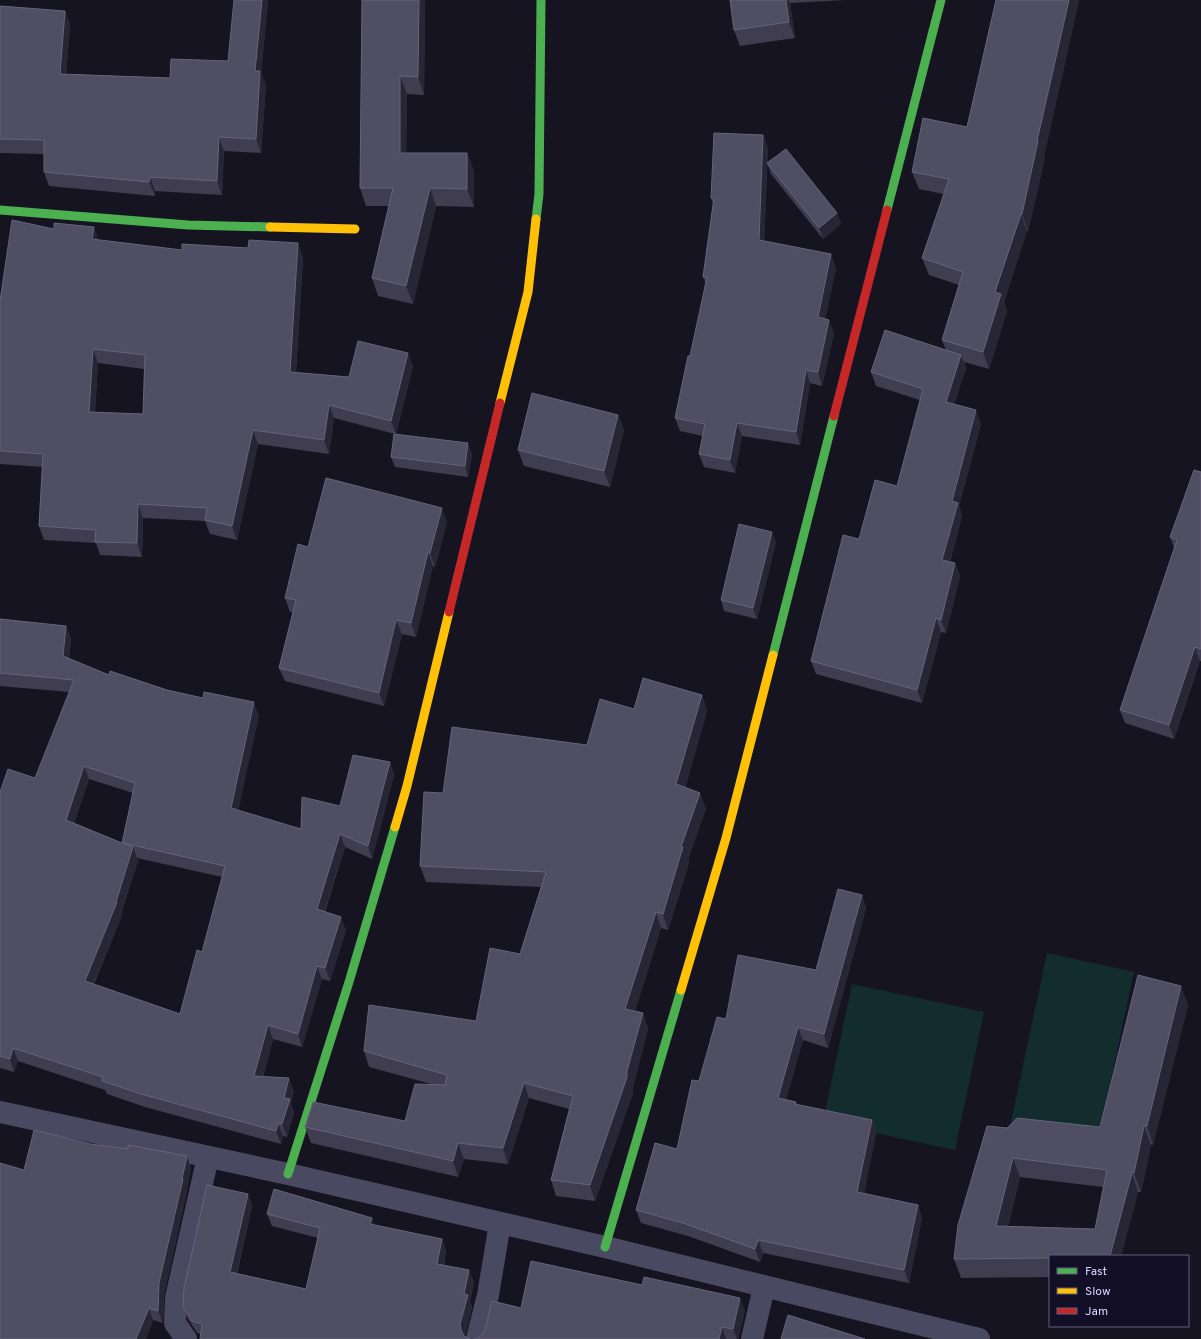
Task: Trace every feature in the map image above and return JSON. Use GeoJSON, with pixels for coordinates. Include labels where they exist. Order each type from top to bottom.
{"type":"FeatureCollection","features":[{"type":"Feature","properties":{"kind":"street"},"geometry":{"type":"LineString","coordinates":[[288,1174],[349,982],[407,786],[470,522],[528,292],[539,194],[541,0]]}},
{"type":"Feature","properties":{"kind":"street"},"geometry":{"type":"LineString","coordinates":[[605,1248],[726,838],[940,0]]}},
{"type":"Feature","properties":{"kind":"street"},"geometry":{"type":"LineString","coordinates":[[0,210],[188,225],[355,230]]}},
{"type":"Feature","properties":{"kind":"street"},"geometry":{"type":"LineString","coordinates":[[0,1112],[288,1174],[500,1223],[979,1339]]}},
{"type":"Feature","properties":{"kind":"street"},"geometry":{"type":"LineString","coordinates":[[186,1339],[175,1323],[176,1298],[208,1157]]}},
{"type":"Feature","properties":{"kind":"street"},"geometry":{"type":"LineString","coordinates":[[477,1339],[488,1295],[500,1223]]}},
{"type":"Feature","properties":{"kind":"street"},"geometry":{"type":"LineString","coordinates":[[752,1339],[764,1287]]}},
{"type":"Feature","properties":{"kind":"green space"},"geometry":{"type":"Polygon","coordinates":[[[1047,953],[1134,972],[1098,1141],[1011,1122],[1047,953]]]}},
{"type":"Feature","properties":{"kind":"green space"},"geometry":{"type":"Polygon","coordinates":[[[852,984],[984,1012],[955,1150],[823,1122],[852,984]]]}},
{"type":"Feature","properties":{"kind":"building"},"geometry":{"type":"Polygon","coordinates":[[[234,0],[262,0],[255,71],[260,71],[256,139],[219,137],[217,181],[150,177],[149,182],[44,172],[44,140],[0,139],[0,6],[65,11],[60,74],[170,78],[171,59],[228,61],[234,0]]]}},
{"type":"Feature","properties":{"kind":"building"},"geometry":{"type":"Polygon","coordinates":[[[362,0],[419,0],[418,77],[400,76],[400,153],[467,153],[467,189],[430,188],[406,286],[372,278],[393,188],[360,188],[362,0]]]}},
{"type":"Feature","properties":{"kind":"building"},"geometry":{"type":"Polygon","coordinates":[[[730,0],[786,0],[789,22],[734,30],[730,0]]]}},
{"type":"Feature","properties":{"kind":"building"},"geometry":{"type":"Polygon","coordinates":[[[996,0],[1069,0],[1022,214],[995,292],[1001,294],[983,352],[942,340],[963,272],[922,258],[949,179],[912,172],[923,118],[967,127],[996,0]]]}},
{"type":"Feature","properties":{"kind":"building"},"geometry":{"type":"Polygon","coordinates":[[[714,133],[763,135],[759,240],[831,254],[818,317],[829,320],[818,372],[806,370],[796,432],[737,423],[730,460],[699,454],[705,424],[675,418],[707,277],[703,277],[714,198],[711,198],[714,133]]]}},
{"type":"Feature","properties":{"kind":"building"},"geometry":{"type":"Polygon","coordinates":[[[786,149],[837,213],[819,228],[767,163],[786,149]]]}},
{"type":"Feature","properties":{"kind":"building"},"geometry":{"type":"Polygon","coordinates":[[[12,220],[54,229],[54,223],[94,227],[92,239],[182,250],[182,244],[248,248],[249,240],[298,243],[290,372],[349,377],[358,341],[408,353],[391,421],[329,405],[324,440],[253,430],[232,526],[205,520],[207,508],[138,504],[137,543],[95,542],[96,530],[39,526],[43,454],[0,451],[0,301],[12,220]],[[93,349],[89,412],[143,414],[145,355],[93,349]]]}},
{"type":"Feature","properties":{"kind":"building"},"geometry":{"type":"Polygon","coordinates":[[[885,330],[961,355],[946,402],[976,410],[952,501],[958,503],[942,560],[955,563],[941,620],[936,618],[917,690],[811,661],[843,535],[859,539],[875,480],[897,486],[923,389],[871,372],[885,330]]]}},
{"type":"Feature","properties":{"kind":"building"},"geometry":{"type":"Polygon","coordinates":[[[532,393],[618,415],[604,471],[518,450],[532,393]]]}},
{"type":"Feature","properties":{"kind":"building"},"geometry":{"type":"Polygon","coordinates":[[[394,434],[468,443],[465,466],[391,457],[394,434]]]}},
{"type":"Feature","properties":{"kind":"building"},"geometry":{"type":"Polygon","coordinates":[[[1194,470],[1201,472],[1201,649],[1195,647],[1169,725],[1120,710],[1177,540],[1170,537],[1194,470]]]}},
{"type":"Feature","properties":{"kind":"building"},"geometry":{"type":"Polygon","coordinates":[[[326,478],[442,508],[430,553],[428,552],[411,623],[396,620],[379,693],[279,668],[296,600],[285,598],[298,544],[308,547],[326,478]]]}},
{"type":"Feature","properties":{"kind":"building"},"geometry":{"type":"Polygon","coordinates":[[[739,524],[772,532],[753,608],[721,600],[739,524]]]}},
{"type":"Feature","properties":{"kind":"building"},"geometry":{"type":"Polygon","coordinates":[[[0,619],[66,626],[63,656],[109,675],[110,671],[167,690],[203,698],[204,692],[254,702],[231,808],[301,829],[302,797],[340,806],[353,755],[390,762],[368,846],[340,834],[317,909],[341,917],[325,968],[317,966],[298,1034],[268,1025],[254,1076],[289,1078],[284,1098],[290,1099],[282,1124],[278,1123],[276,1131],[141,1094],[102,1081],[103,1077],[13,1048],[10,1059],[0,1056],[0,792],[8,769],[35,778],[74,680],[0,673],[0,619]],[[84,766],[66,820],[122,843],[135,783],[84,766]],[[123,843],[133,847],[117,902],[85,981],[180,1014],[197,950],[202,952],[225,866],[123,843]]]}},
{"type":"Feature","properties":{"kind":"building"},"geometry":{"type":"Polygon","coordinates":[[[643,678],[702,695],[676,784],[700,793],[681,847],[683,847],[663,914],[656,912],[625,1009],[643,1013],[627,1071],[627,1077],[590,1185],[551,1180],[573,1096],[524,1083],[503,1148],[458,1143],[453,1161],[305,1127],[313,1102],[405,1121],[415,1084],[445,1085],[447,1075],[364,1051],[369,1005],[476,1021],[490,948],[520,954],[546,872],[420,866],[424,792],[443,793],[452,727],[587,745],[600,699],[634,709],[643,678]]]}},
{"type":"Feature","properties":{"kind":"building"},"geometry":{"type":"Polygon","coordinates":[[[838,889],[862,895],[824,1034],[798,1027],[778,1098],[796,1102],[795,1104],[872,1120],[857,1192],[918,1205],[904,1270],[758,1240],[755,1249],[683,1223],[636,1210],[655,1143],[677,1149],[692,1080],[699,1081],[717,1017],[726,1019],[738,955],[816,970],[838,889]]]}},
{"type":"Feature","properties":{"kind":"building"},"geometry":{"type":"Polygon","coordinates":[[[1138,975],[1181,986],[1147,1126],[1144,1126],[1134,1173],[1132,1173],[1110,1255],[1049,1255],[1049,1258],[954,1259],[958,1225],[987,1126],[1007,1128],[1017,1118],[1100,1127],[1138,975]],[[1013,1158],[996,1226],[1095,1229],[1107,1170],[1013,1158]]]}},
{"type":"Feature","properties":{"kind":"building"},"geometry":{"type":"Polygon","coordinates":[[[34,1130],[91,1144],[128,1149],[128,1145],[187,1156],[159,1283],[158,1311],[149,1308],[136,1339],[0,1339],[0,1163],[24,1170],[34,1130]]]}},
{"type":"Feature","properties":{"kind":"building"},"geometry":{"type":"Polygon","coordinates":[[[207,1185],[248,1194],[230,1272],[306,1289],[320,1228],[267,1214],[274,1189],[372,1218],[370,1224],[442,1239],[437,1264],[469,1270],[464,1294],[468,1295],[460,1324],[464,1336],[470,1339],[200,1339],[202,1324],[192,1321],[183,1307],[184,1288],[207,1185]]]}},
{"type":"Feature","properties":{"kind":"building"},"geometry":{"type":"Polygon","coordinates":[[[531,1261],[642,1285],[644,1277],[740,1298],[733,1329],[722,1327],[719,1339],[476,1339],[482,1335],[485,1330],[492,1301],[521,1308],[531,1261]]]}},
{"type":"Feature","properties":{"kind":"building"},"geometry":{"type":"Polygon","coordinates":[[[788,1315],[865,1339],[781,1339],[788,1315]]]}},
{"type":"Feature","properties":{"kind":"traffic: fast"},"geometry":{"type":"LineString","coordinates":[[536,219],[539,194],[541,0]]}},
{"type":"Feature","properties":{"kind":"traffic: fast"},"geometry":{"type":"LineString","coordinates":[[887,210],[941,0]]}},
{"type":"Feature","properties":{"kind":"traffic: fast"},"geometry":{"type":"LineString","coordinates":[[0,210],[188,225],[270,227]]}},
{"type":"Feature","properties":{"kind":"traffic: fast"},"geometry":{"type":"LineString","coordinates":[[773,655],[834,416]]}},
{"type":"Feature","properties":{"kind":"traffic: fast"},"geometry":{"type":"LineString","coordinates":[[288,1174],[349,982],[395,827]]}},
{"type":"Feature","properties":{"kind":"traffic: fast"},"geometry":{"type":"LineString","coordinates":[[605,1247],[681,990]]}},
{"type":"Feature","properties":{"kind":"traffic: slow"},"geometry":{"type":"LineString","coordinates":[[500,403],[528,292],[536,219]]}},
{"type":"Feature","properties":{"kind":"traffic: slow"},"geometry":{"type":"LineString","coordinates":[[270,227],[355,229]]}},
{"type":"Feature","properties":{"kind":"traffic: slow"},"geometry":{"type":"LineString","coordinates":[[395,827],[407,786],[449,612]]}},
{"type":"Feature","properties":{"kind":"traffic: slow"},"geometry":{"type":"LineString","coordinates":[[681,990],[726,838],[773,655]]}},
{"type":"Feature","properties":{"kind":"traffic: jam"},"geometry":{"type":"LineString","coordinates":[[834,416],[887,210]]}},
{"type":"Feature","properties":{"kind":"traffic: jam"},"geometry":{"type":"LineString","coordinates":[[449,612],[500,403]]}}]}
